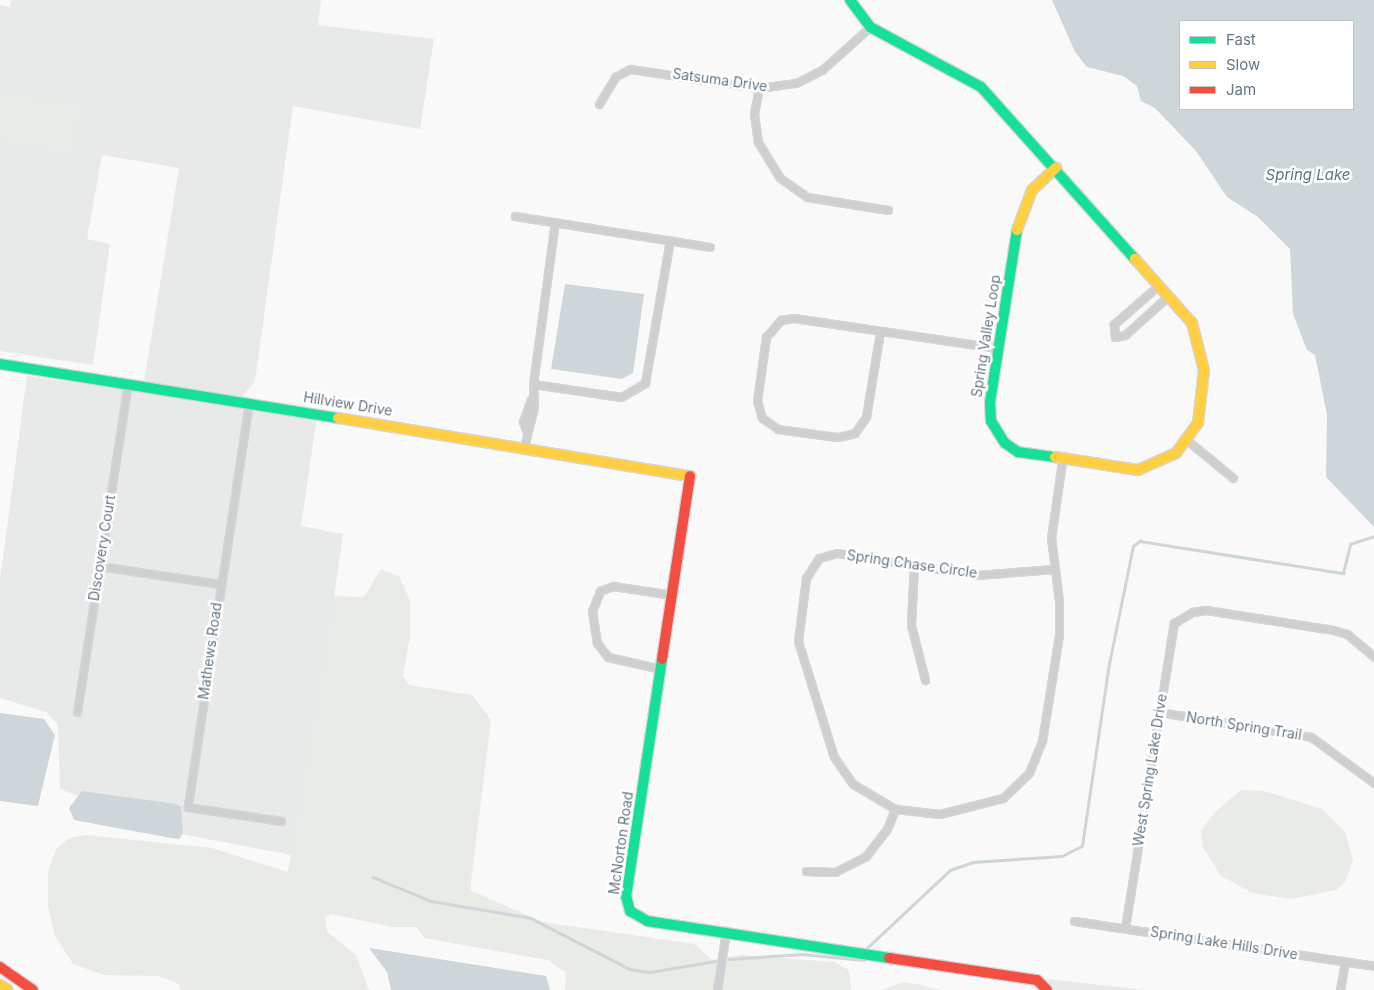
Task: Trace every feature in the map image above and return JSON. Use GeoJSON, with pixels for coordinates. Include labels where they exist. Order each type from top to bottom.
{"type":"FeatureCollection","features":[{"type":"Feature","properties":{"kind":"street"},"geometry":{"type":"LineString","coordinates":[[850,0],[870,27],[981,87],[1056,168]]}},
{"type":"Feature","properties":{"kind":"street","name":"Satsuma Drive"},"geometry":{"type":"LineString","coordinates":[[599,104],[615,77],[630,69],[759,88],[779,88],[811,76],[870,27]]}},
{"type":"Feature","properties":{"kind":"street"},"geometry":{"type":"LineString","coordinates":[[759,88],[754,114],[758,142],[780,178],[808,197],[888,210]]}},
{"type":"Feature","properties":{"kind":"street","name":"Spring Valley Loop"},"geometry":{"type":"LineString","coordinates":[[1056,168],[1159,285],[1192,323],[1202,354],[1203,405],[1188,441],[1176,453],[1138,470],[1062,462],[1018,452],[996,432],[989,412],[998,348],[1023,206],[1032,190],[1056,168]]}},
{"type":"Feature","properties":{"kind":"street"},"geometry":{"type":"LineString","coordinates":[[515,216],[710,247]]}},
{"type":"Feature","properties":{"kind":"street"},"geometry":{"type":"LineString","coordinates":[[526,430],[533,416],[531,399],[555,222]]}},
{"type":"Feature","properties":{"kind":"street"},"geometry":{"type":"LineString","coordinates":[[533,384],[620,397],[645,383],[670,240]]}},
{"type":"Feature","properties":{"kind":"street"},"geometry":{"type":"LineString","coordinates":[[1159,285],[1114,324],[1115,337],[1125,335],[1168,296]]}},
{"type":"Feature","properties":{"kind":"street"},"geometry":{"type":"LineString","coordinates":[[880,332],[866,417],[855,433],[837,438],[778,429],[762,418],[756,401],[771,326],[794,318],[998,348]]}},
{"type":"Feature","properties":{"kind":"street","name":"Hillview Drive"},"geometry":{"type":"LineString","coordinates":[[0,364],[249,402],[690,474]]}},
{"type":"Feature","properties":{"kind":"street","name":"Discovery Court"},"geometry":{"type":"LineString","coordinates":[[77,712],[128,384]]}},
{"type":"Feature","properties":{"kind":"street"},"geometry":{"type":"LineString","coordinates":[[524,447],[526,430],[524,414],[531,399]]}},
{"type":"Feature","properties":{"kind":"street","name":"Mathews Road"},"geometry":{"type":"LineString","coordinates":[[249,402],[220,584],[188,807],[281,820]]}},
{"type":"Feature","properties":{"kind":"street"},"geometry":{"type":"LineString","coordinates":[[524,414],[533,416]]}},
{"type":"Feature","properties":{"kind":"street"},"geometry":{"type":"LineString","coordinates":[[1188,441],[1232,478]]}},
{"type":"Feature","properties":{"kind":"street","name":"Spring Chase Circle"},"geometry":{"type":"LineString","coordinates":[[1054,569],[977,575],[837,553],[819,558],[806,578],[798,626],[801,660],[834,757],[853,784],[895,809],[940,814],[986,805],[1003,798],[1029,773],[1042,740],[1059,635],[1054,569],[1051,538],[1062,462]]}},
{"type":"Feature","properties":{"kind":"street","name":"McNorton Road"},"geometry":{"type":"LineString","coordinates":[[690,474],[627,904],[636,916],[647,921],[726,931],[1037,980],[1047,988]]}},
{"type":"Feature","properties":{"kind":"street"},"geometry":{"type":"LineString","coordinates":[[914,565],[911,625],[925,680]]}},
{"type":"Feature","properties":{"kind":"street"},"geometry":{"type":"LineString","coordinates":[[99,566],[220,584]]}},
{"type":"Feature","properties":{"kind":"street"},"geometry":{"type":"LineString","coordinates":[[661,669],[608,657],[596,643],[592,611],[600,591],[613,586],[672,595]]}},
{"type":"Feature","properties":{"kind":"street","name":"West Spring Lake Drive"},"geometry":{"type":"LineString","coordinates":[[1125,928],[1171,633],[1183,616],[1206,610],[1332,630],[1347,634],[1374,657]]}},
{"type":"Feature","properties":{"kind":"street","name":"North Spring Trail"},"geometry":{"type":"LineString","coordinates":[[1159,712],[1311,737],[1374,782]]}},
{"type":"Feature","properties":{"kind":"street"},"geometry":{"type":"LineString","coordinates":[[806,871],[835,872],[866,856],[887,829],[895,809]]}},
{"type":"Feature","properties":{"kind":"street","name":"Spring Lake Hills Drive"},"geometry":{"type":"LineString","coordinates":[[1074,921],[1374,966]]}},
{"type":"Feature","properties":{"kind":"street"},"geometry":{"type":"LineString","coordinates":[[718,990],[726,931]]}},
{"type":"Feature","properties":{"kind":"street"},"geometry":{"type":"LineString","coordinates":[[1340,990],[1345,962]]}},
{"type":"Feature","properties":{"kind":"street"},"geometry":{"type":"LineString","coordinates":[[0,967],[33,990]]}},
{"type":"Feature","properties":{"kind":"street"},"geometry":{"type":"LineString","coordinates":[[0,985],[8,990]]}},
{"type":"Feature","properties":{"kind":"shaded area"},"geometry":{"type":"Polygon","coordinates":[[[12,0],[321,0],[318,25],[434,39],[420,129],[293,106],[255,381],[242,397],[144,382],[179,168],[102,155],[87,239],[110,244],[93,365],[0,351],[0,138],[75,151],[78,106],[0,93],[0,5],[10,7],[12,0]]]}},
{"type":"Feature","properties":{"kind":"shaded area"},"geometry":{"type":"Polygon","coordinates":[[[0,93],[78,105],[76,151],[0,138],[0,93]]]}},
{"type":"Feature","properties":{"kind":"shaded area"},"geometry":{"type":"Polygon","coordinates":[[[27,376],[317,417],[301,526],[343,534],[297,856],[175,833],[60,789],[58,725],[46,712],[0,698],[0,580],[27,376]]]}},
{"type":"Feature","properties":{"kind":"shaded area"},"geometry":{"type":"Polygon","coordinates":[[[381,569],[399,576],[410,600],[410,636],[403,676],[409,685],[472,695],[491,720],[470,890],[543,922],[694,944],[712,960],[718,959],[714,990],[565,990],[566,973],[548,960],[424,938],[416,927],[392,927],[332,914],[325,917],[327,932],[356,955],[369,990],[180,990],[179,984],[159,976],[104,975],[73,964],[55,936],[48,906],[48,871],[56,849],[69,838],[86,835],[212,848],[288,872],[334,596],[364,597],[381,569]]]}},
{"type":"Feature","properties":{"kind":"shaded area"},"geometry":{"type":"Polygon","coordinates":[[[1241,790],[1264,791],[1322,809],[1345,832],[1353,860],[1345,882],[1336,890],[1290,899],[1252,893],[1220,875],[1203,847],[1201,831],[1214,813],[1241,790]]]}},
{"type":"Feature","properties":{"kind":"shaded area"},"geometry":{"type":"Polygon","coordinates":[[[742,955],[834,962],[849,970],[851,990],[721,990],[726,957],[742,955]]]}},
{"type":"Feature","properties":{"kind":"shaded area"},"geometry":{"type":"Polygon","coordinates":[[[1048,979],[1144,990],[1051,990],[1048,979]]]}},
{"type":"Feature","properties":{"kind":"shaded area"},"geometry":{"type":"Polygon","coordinates":[[[903,982],[917,984],[941,990],[882,990],[903,982]]]}},
{"type":"Feature","properties":{"kind":"water","name":"Spring Lake"},"geometry":{"type":"Polygon","coordinates":[[[1052,0],[1374,0],[1374,527],[1326,477],[1327,415],[1315,355],[1307,350],[1293,314],[1290,249],[1258,217],[1227,197],[1196,151],[1155,108],[1141,101],[1137,86],[1123,76],[1087,67],[1075,52],[1052,0]]]}},
{"type":"Feature","properties":{"kind":"water"},"geometry":{"type":"Polygon","coordinates":[[[565,284],[644,294],[633,373],[622,379],[551,369],[565,284]]]}},
{"type":"Feature","properties":{"kind":"water"},"geometry":{"type":"Polygon","coordinates":[[[0,713],[44,719],[55,735],[38,806],[0,801],[0,713]]]}},
{"type":"Feature","properties":{"kind":"water"},"geometry":{"type":"Polygon","coordinates":[[[82,791],[176,804],[181,807],[183,833],[179,839],[74,820],[69,808],[82,791]]]}},
{"type":"Feature","properties":{"kind":"water"},"geometry":{"type":"Polygon","coordinates":[[[369,948],[546,976],[550,990],[391,990],[387,972],[369,948]]]}},
{"type":"Feature","properties":{"kind":"waterway"},"geometry":{"type":"LineString","coordinates":[[867,948],[950,870],[973,862],[1062,856],[1082,846],[1109,664],[1133,546],[1140,541],[1343,573],[1350,544],[1374,536]]}},
{"type":"Feature","properties":{"kind":"waterway"},"geometry":{"type":"LineString","coordinates":[[373,877],[431,901],[531,918],[630,969],[650,972],[715,961]]}},
{"type":"Feature","properties":{"kind":"waterway"},"geometry":{"type":"LineString","coordinates":[[729,959],[802,954],[864,960]]}},
{"type":"Feature","properties":{"kind":"traffic: fast"},"geometry":{"type":"LineString","coordinates":[[850,0],[870,27],[981,87],[1135,259]]}},
{"type":"Feature","properties":{"kind":"traffic: fast"},"geometry":{"type":"LineString","coordinates":[[1017,230],[990,402],[991,421],[1005,443],[1018,452],[1055,457]]}},
{"type":"Feature","properties":{"kind":"traffic: fast"},"geometry":{"type":"LineString","coordinates":[[0,364],[338,418]]}},
{"type":"Feature","properties":{"kind":"traffic: fast"},"geometry":{"type":"LineString","coordinates":[[662,659],[626,896],[630,911],[647,921],[889,958]]}},
{"type":"Feature","properties":{"kind":"traffic: slow"},"geometry":{"type":"LineString","coordinates":[[1017,230],[1032,190],[1056,168]]}},
{"type":"Feature","properties":{"kind":"traffic: slow"},"geometry":{"type":"LineString","coordinates":[[1055,457],[1138,470],[1176,453],[1198,423],[1204,370],[1192,323],[1135,259]]}},
{"type":"Feature","properties":{"kind":"traffic: slow"},"geometry":{"type":"LineString","coordinates":[[338,418],[690,476]]}},
{"type":"Feature","properties":{"kind":"traffic: slow"},"geometry":{"type":"LineString","coordinates":[[0,985],[8,990]]}},
{"type":"Feature","properties":{"kind":"traffic: jam"},"geometry":{"type":"LineString","coordinates":[[662,659],[690,476]]}},
{"type":"Feature","properties":{"kind":"traffic: jam"},"geometry":{"type":"LineString","coordinates":[[889,958],[1037,980],[1047,990]]}},
{"type":"Feature","properties":{"kind":"traffic: jam"},"geometry":{"type":"LineString","coordinates":[[0,967],[33,990]]}}]}
